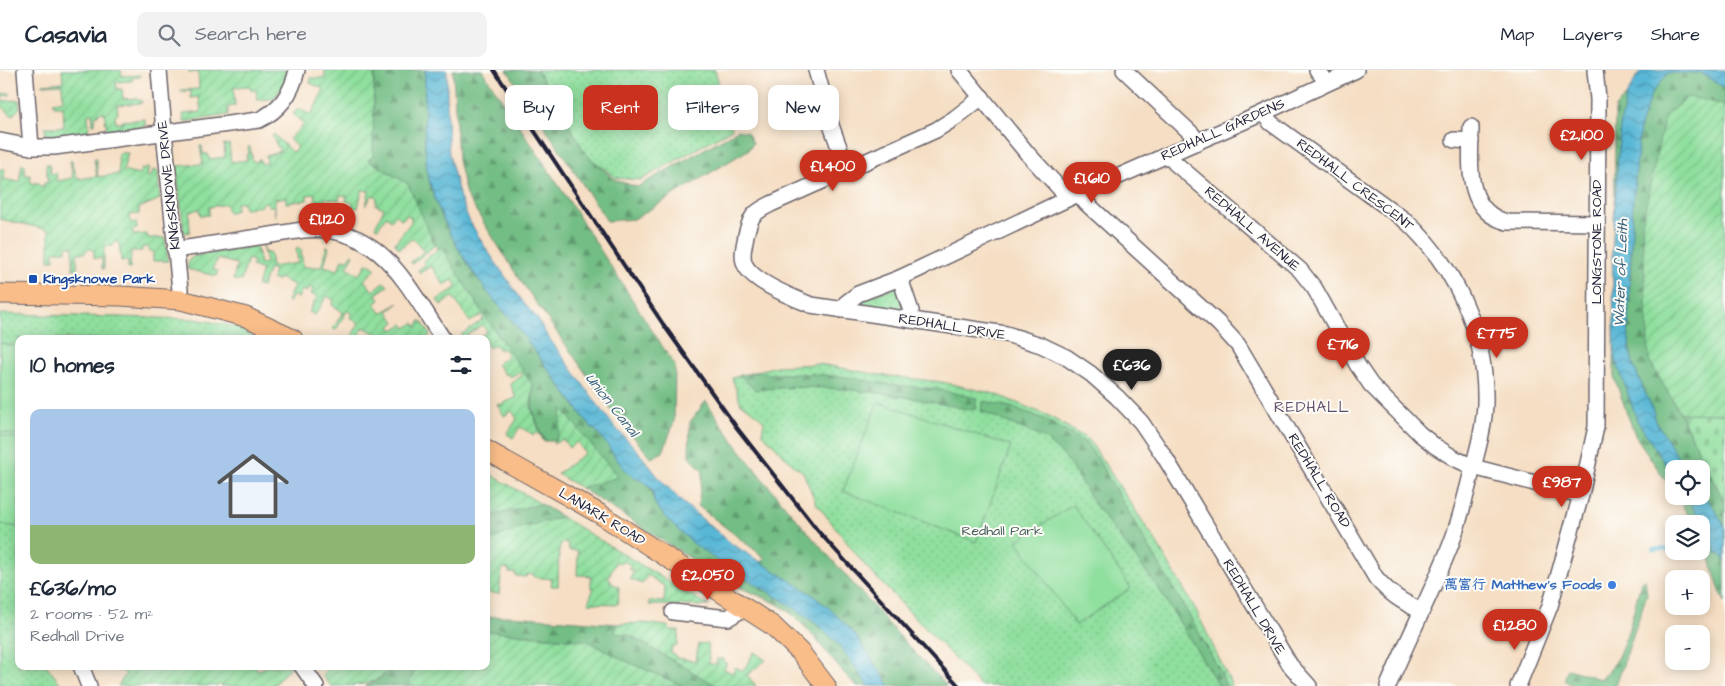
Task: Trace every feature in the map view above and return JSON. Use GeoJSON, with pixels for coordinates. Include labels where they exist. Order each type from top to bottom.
{"type":"FeatureCollection","features":[{"type":"Feature","properties":{"kind":"main road"},"geometry":{"type":"LineString","coordinates":[[0,294],[121,296],[181,300],[246,317],[284,335]]}},
{"type":"Feature","properties":{"kind":"main road","name":"LANARK ROAD"},"geometry":{"type":"LineString","coordinates":[[490,452],[600,514],[746,607],[773,626],[801,653],[826,686]]}},
{"type":"Feature","properties":{"kind":"street"},"geometry":{"type":"LineString","coordinates":[[25,70],[31,146]]}},
{"type":"Feature","properties":{"kind":"street","name":"KINGSKNOWE DRIVE"},"geometry":{"type":"LineString","coordinates":[[159,70],[181,300]]}},
{"type":"Feature","properties":{"kind":"street"},"geometry":{"type":"LineString","coordinates":[[0,141],[31,146],[54,147],[259,120],[273,112],[284,100],[292,88],[297,70]]}},
{"type":"Feature","properties":{"kind":"street"},"geometry":{"type":"LineString","coordinates":[[816,70],[831,125],[845,160]]}},
{"type":"Feature","properties":{"kind":"street","name":"REDHALL ROAD"},"geometry":{"type":"LineString","coordinates":[[960,70],[982,97],[1073,196],[1086,203],[1230,334],[1254,370],[1376,578],[1387,591],[1400,601],[1421,611]]}},
{"type":"Feature","properties":{"kind":"street"},"geometry":{"type":"LineString","coordinates":[[1124,70],[1192,134],[1198,142]]}},
{"type":"Feature","properties":{"kind":"street"},"geometry":{"type":"LineString","coordinates":[[1317,70],[1327,82]]}},
{"type":"Feature","properties":{"kind":"street","name":"REDHALL GARDENS"},"geometry":{"type":"LineString","coordinates":[[841,310],[846,303],[858,294],[900,278],[1073,196],[1169,155],[1356,70]]}},
{"type":"Feature","properties":{"kind":"street","name":"LONGSTONE ROAD"},"geometry":{"type":"LineString","coordinates":[[1518,686],[1550,606],[1581,495],[1598,414],[1598,99],[1595,70]]}},
{"type":"Feature","properties":{"kind":"street","name":"REDHALL DRIVE"},"geometry":{"type":"LineString","coordinates":[[982,97],[936,130],[845,160],[754,214],[750,219],[742,254],[746,269],[785,294],[811,305],[1006,334],[1041,345],[1072,361],[1091,374],[1141,422],[1164,456],[1290,665],[1309,686]]}},
{"type":"Feature","properties":{"kind":"street","name":"REDHALL CRESCENT"},"geometry":{"type":"LineString","coordinates":[[1263,113],[1271,123],[1406,221],[1421,235],[1438,255],[1449,273],[1471,317],[1478,340],[1484,378],[1485,405],[1482,430],[1473,467],[1451,544],[1388,686]]}},
{"type":"Feature","properties":{"kind":"street"},"geometry":{"type":"LineString","coordinates":[[1454,140],[1471,134],[1471,175],[1474,192],[1481,205],[1494,217],[1507,222],[1597,223]]}},
{"type":"Feature","properties":{"kind":"street","name":"REDHALL AVENUE"},"geometry":{"type":"LineString","coordinates":[[1169,155],[1175,163],[1300,270],[1315,289],[1358,366],[1371,384],[1435,446],[1473,467],[1581,495]]}},
{"type":"Feature","properties":{"kind":"street"},"geometry":{"type":"LineString","coordinates":[[175,250],[303,230],[321,229],[348,234],[370,244],[391,263],[440,335]]}},
{"type":"Feature","properties":{"kind":"street"},"geometry":{"type":"LineString","coordinates":[[900,278],[911,312],[911,320]]}},
{"type":"Feature","properties":{"kind":"street"},"geometry":{"type":"LineString","coordinates":[[673,612],[728,618],[746,607]]}},
{"type":"Feature","properties":{"kind":"street"},"geometry":{"type":"LineString","coordinates":[[83,670],[89,686]]}},
{"type":"Feature","properties":{"kind":"street"},"geometry":{"type":"LineString","coordinates":[[305,670],[316,686]]}},
{"type":"Feature","properties":{"kind":"green space"},"geometry":{"type":"Polygon","coordinates":[[[62,70],[121,70],[122,76],[140,75],[140,77],[132,78],[132,81],[116,82],[117,89],[122,89],[123,99],[137,98],[142,103],[117,105],[118,114],[115,115],[116,123],[145,119],[145,126],[107,131],[104,112],[98,113],[95,116],[95,124],[93,124],[92,113],[88,114],[89,134],[46,140],[45,127],[64,127],[63,106],[54,106],[53,102],[63,100],[62,84],[43,84],[63,82],[62,70]]]}},
{"type":"Feature","properties":{"kind":"green space"},"geometry":{"type":"Polygon","coordinates":[[[189,70],[288,70],[286,80],[274,99],[257,100],[256,90],[251,90],[250,86],[234,87],[235,106],[228,107],[228,115],[184,122],[183,114],[201,112],[199,97],[191,98],[191,91],[181,92],[181,90],[199,89],[198,72],[189,73],[189,70]]]}},
{"type":"Feature","properties":{"kind":"green space"},"geometry":{"type":"Polygon","coordinates":[[[325,70],[374,70],[373,156],[368,160],[408,184],[435,245],[412,264],[411,262],[424,251],[413,238],[399,249],[395,243],[411,222],[411,217],[407,215],[402,220],[396,215],[391,220],[386,216],[378,228],[375,227],[384,208],[376,205],[377,197],[372,195],[366,206],[369,191],[362,190],[358,208],[352,207],[353,203],[346,201],[347,196],[340,195],[339,200],[325,198],[324,202],[318,201],[318,211],[315,194],[307,195],[307,200],[286,203],[286,197],[275,199],[275,218],[274,206],[268,206],[267,202],[262,203],[262,206],[244,209],[243,202],[236,203],[236,210],[228,213],[226,204],[209,207],[209,215],[201,216],[199,209],[189,212],[190,232],[184,233],[176,166],[203,164],[200,146],[202,146],[203,154],[208,154],[209,159],[225,157],[224,143],[225,145],[229,144],[231,162],[247,160],[246,155],[249,154],[248,147],[250,147],[253,162],[258,161],[259,158],[262,164],[267,163],[266,156],[280,151],[272,136],[274,134],[292,152],[297,147],[289,139],[304,124],[293,114],[298,108],[311,115],[324,89],[310,83],[311,78],[325,78],[325,70]]]}},
{"type":"Feature","properties":{"kind":"green space"},"geometry":{"type":"Polygon","coordinates":[[[374,70],[425,70],[427,169],[439,209],[448,230],[485,289],[512,320],[590,426],[597,431],[632,476],[644,481],[652,491],[654,502],[704,550],[743,577],[765,558],[698,506],[703,471],[689,456],[690,422],[706,401],[735,443],[783,504],[889,625],[947,686],[857,686],[804,626],[784,608],[733,584],[581,488],[594,457],[575,434],[557,441],[543,441],[532,407],[533,386],[441,248],[438,250],[421,217],[408,184],[368,160],[373,156],[374,70]]]}},
{"type":"Feature","properties":{"kind":"green space"},"geometry":{"type":"Polygon","coordinates":[[[453,70],[482,70],[505,105],[505,130],[522,130],[675,366],[674,422],[663,452],[651,458],[613,412],[518,277],[466,195],[458,160],[453,70]]]}},
{"type":"Feature","properties":{"kind":"green space"},"geometry":{"type":"Polygon","coordinates":[[[507,70],[537,70],[546,85],[517,85],[507,70]]]}},
{"type":"Feature","properties":{"kind":"green space"},"geometry":{"type":"Polygon","coordinates":[[[537,70],[715,70],[719,85],[668,85],[668,130],[730,130],[641,180],[616,178],[585,154],[571,130],[573,130],[573,85],[546,85],[537,70]]]}},
{"type":"Feature","properties":{"kind":"green space"},"geometry":{"type":"Polygon","coordinates":[[[1655,70],[1715,70],[1725,76],[1725,110],[1723,105],[1704,100],[1649,360],[1680,413],[1704,460],[1665,460],[1665,480],[1635,435],[1614,377],[1615,107],[1655,70]]]}},
{"type":"Feature","properties":{"kind":"green space"},"geometry":{"type":"Polygon","coordinates":[[[10,93],[10,95],[2,96],[2,101],[19,100],[20,108],[12,116],[0,104],[0,94],[10,93]]]}},
{"type":"Feature","properties":{"kind":"green space"},"geometry":{"type":"Polygon","coordinates":[[[1688,97],[1723,105],[1725,110],[1725,414],[1680,413],[1649,360],[1642,224],[1665,115],[1688,97]]]}},
{"type":"Feature","properties":{"kind":"green space"},"geometry":{"type":"Polygon","coordinates":[[[547,130],[572,130],[586,154],[615,180],[637,187],[738,130],[747,132],[753,143],[748,150],[634,219],[607,221],[547,130]]]}},
{"type":"Feature","properties":{"kind":"green space"},"geometry":{"type":"Polygon","coordinates":[[[118,153],[128,153],[123,171],[139,175],[141,169],[149,168],[147,176],[151,177],[153,170],[158,171],[160,199],[139,208],[139,214],[130,215],[131,223],[136,222],[137,229],[132,230],[133,235],[147,234],[148,238],[165,238],[168,261],[153,261],[153,251],[148,251],[148,247],[142,247],[142,251],[131,251],[130,269],[128,269],[128,261],[121,261],[119,243],[115,241],[113,246],[104,246],[104,269],[102,269],[102,258],[94,258],[94,251],[87,249],[85,253],[77,253],[77,269],[73,269],[73,246],[66,246],[66,251],[54,251],[54,260],[49,260],[49,230],[0,219],[0,169],[5,169],[3,179],[19,182],[22,164],[25,165],[25,175],[30,175],[31,183],[39,183],[40,186],[44,186],[44,183],[48,182],[46,164],[49,164],[51,174],[56,173],[57,181],[73,178],[70,161],[72,161],[76,177],[80,179],[97,176],[94,159],[96,158],[98,177],[119,174],[118,153]]]}},
{"type":"Feature","properties":{"kind":"green space"},"geometry":{"type":"Polygon","coordinates":[[[262,245],[265,253],[270,253],[272,267],[298,263],[296,248],[301,249],[303,267],[321,267],[327,246],[329,247],[324,266],[338,270],[342,259],[348,260],[352,254],[354,255],[347,267],[359,275],[367,263],[375,268],[364,280],[373,291],[384,282],[388,286],[376,294],[380,300],[375,303],[381,313],[399,303],[388,311],[395,322],[390,326],[393,330],[403,324],[406,328],[414,323],[417,327],[421,320],[430,334],[377,335],[364,327],[359,335],[352,335],[359,323],[350,318],[352,313],[347,311],[336,330],[333,329],[343,312],[332,305],[334,300],[327,296],[315,315],[309,312],[317,297],[311,294],[313,289],[309,287],[307,292],[302,290],[298,298],[293,295],[289,303],[287,301],[294,285],[279,278],[277,281],[272,279],[274,270],[269,268],[262,287],[257,286],[262,270],[252,266],[253,261],[248,259],[241,281],[233,280],[237,264],[218,259],[213,267],[214,270],[218,271],[216,276],[187,269],[189,260],[195,256],[256,246],[260,264],[266,263],[262,245]]]}},
{"type":"Feature","properties":{"kind":"green space"},"geometry":{"type":"Polygon","coordinates":[[[441,247],[486,318],[533,386],[531,407],[541,436],[535,432],[534,435],[520,427],[513,438],[507,434],[517,419],[512,411],[504,416],[497,404],[503,405],[503,403],[516,398],[510,383],[522,376],[520,372],[510,377],[507,373],[505,375],[497,364],[508,356],[503,348],[499,350],[495,344],[490,347],[490,335],[481,335],[487,331],[482,325],[467,335],[461,335],[484,319],[481,315],[470,322],[453,297],[441,305],[437,300],[457,287],[453,280],[444,285],[431,266],[420,273],[418,270],[425,265],[423,261],[441,247]]]}},
{"type":"Feature","properties":{"kind":"green space"},"geometry":{"type":"Polygon","coordinates":[[[897,286],[903,311],[863,305],[862,300],[897,286]]]}},
{"type":"Feature","properties":{"kind":"green space"},"geometry":{"type":"Polygon","coordinates":[[[0,314],[195,319],[237,327],[252,335],[15,335],[15,670],[50,670],[62,686],[0,686],[0,314]]]}},
{"type":"Feature","properties":{"kind":"green space"},"geometry":{"type":"Polygon","coordinates":[[[0,343],[15,346],[15,434],[0,432],[0,343]]]}},
{"type":"Feature","properties":{"kind":"green space","name":"Redhall Park"},"geometry":{"type":"Polygon","coordinates":[[[819,364],[880,375],[942,382],[995,394],[1049,416],[1089,440],[1155,540],[1196,610],[1232,686],[981,686],[867,568],[816,503],[803,472],[793,465],[762,433],[764,421],[753,411],[741,404],[732,378],[776,366],[819,364]]]}},
{"type":"Feature","properties":{"kind":"green space"},"geometry":{"type":"Polygon","coordinates":[[[760,372],[846,377],[885,384],[936,389],[976,398],[976,409],[966,409],[861,391],[808,387],[755,390],[739,375],[760,372]]]}},
{"type":"Feature","properties":{"kind":"green space"},"geometry":{"type":"Polygon","coordinates":[[[984,401],[1014,408],[1042,418],[1086,443],[1098,460],[1193,622],[1221,673],[1226,686],[1219,686],[1159,589],[1095,505],[1065,457],[1044,438],[981,411],[984,401]]]}},
{"type":"Feature","properties":{"kind":"green space"},"geometry":{"type":"Polygon","coordinates":[[[878,402],[1011,446],[976,542],[843,491],[878,402]]]}},
{"type":"Feature","properties":{"kind":"green space"},"geometry":{"type":"Polygon","coordinates":[[[562,409],[618,477],[581,488],[557,474],[585,453],[577,442],[569,448],[563,439],[553,444],[559,433],[562,409]]]}},
{"type":"Feature","properties":{"kind":"green space"},"geometry":{"type":"Polygon","coordinates":[[[1680,413],[1725,414],[1725,503],[1710,473],[1710,460],[1704,460],[1680,413]]]}},
{"type":"Feature","properties":{"kind":"green space"},"geometry":{"type":"Polygon","coordinates":[[[0,435],[15,438],[15,526],[0,524],[0,435]]]}},
{"type":"Feature","properties":{"kind":"green space"},"geometry":{"type":"Polygon","coordinates":[[[1710,473],[1725,503],[1725,602],[1710,558],[1710,515],[1688,515],[1682,505],[1710,505],[1710,473]]]}},
{"type":"Feature","properties":{"kind":"green space"},"geometry":{"type":"Polygon","coordinates":[[[492,475],[541,504],[490,516],[490,478],[492,475]]]}},
{"type":"Feature","properties":{"kind":"green space"},"geometry":{"type":"Polygon","coordinates":[[[541,504],[562,517],[517,529],[490,540],[490,516],[541,504]]]}},
{"type":"Feature","properties":{"kind":"green space"},"geometry":{"type":"Polygon","coordinates":[[[1073,505],[1131,588],[1076,625],[1017,541],[1073,505]]]}},
{"type":"Feature","properties":{"kind":"green space"},"geometry":{"type":"Polygon","coordinates":[[[562,517],[709,606],[649,605],[649,601],[664,602],[665,587],[648,575],[642,584],[630,579],[634,571],[629,569],[631,565],[623,561],[621,564],[616,561],[608,578],[611,580],[610,582],[619,587],[618,604],[588,603],[594,588],[591,588],[591,576],[577,575],[578,551],[569,550],[568,544],[565,542],[561,544],[559,550],[558,586],[551,586],[552,579],[534,577],[534,575],[527,574],[526,577],[516,576],[516,573],[509,573],[509,569],[502,568],[499,594],[490,593],[490,540],[517,529],[562,517]]]}},
{"type":"Feature","properties":{"kind":"green space"},"geometry":{"type":"Polygon","coordinates":[[[1645,579],[1647,594],[1616,686],[1573,686],[1564,680],[1568,669],[1600,679],[1608,672],[1622,649],[1641,581],[1645,579]]]}},
{"type":"Feature","properties":{"kind":"green space"},"geometry":{"type":"Polygon","coordinates":[[[510,616],[617,624],[616,633],[629,635],[717,686],[683,686],[619,658],[588,641],[490,631],[490,617],[510,616]]]}},
{"type":"Feature","properties":{"kind":"green space"},"geometry":{"type":"Polygon","coordinates":[[[643,623],[667,626],[671,630],[679,631],[677,646],[672,646],[671,653],[676,655],[676,658],[696,661],[698,644],[708,643],[709,664],[717,664],[717,659],[724,659],[724,663],[727,663],[724,669],[732,673],[736,667],[743,671],[754,652],[766,660],[747,675],[756,686],[717,686],[629,635],[615,633],[617,624],[643,623]]]}},
{"type":"Feature","properties":{"kind":"green space"},"geometry":{"type":"Polygon","coordinates":[[[490,631],[588,641],[619,658],[683,686],[408,686],[415,670],[490,670],[490,631]]]}},
{"type":"Feature","properties":{"kind":"green space"},"geometry":{"type":"Polygon","coordinates":[[[121,670],[287,670],[273,686],[221,686],[219,684],[217,686],[118,686],[126,674],[121,670]]]}},
{"type":"Feature","properties":{"kind":"green space"},"geometry":{"type":"Polygon","coordinates":[[[326,670],[391,670],[366,684],[350,686],[331,686],[323,677],[326,670]]]}},
{"type":"Feature","properties":{"kind":"green space"},"geometry":{"type":"Polygon","coordinates":[[[391,670],[415,670],[408,686],[365,686],[376,681],[391,670]]]}},
{"type":"Feature","properties":{"kind":"water"},"geometry":{"type":"Polygon","coordinates":[[[425,70],[447,70],[449,154],[460,198],[469,220],[523,302],[537,318],[546,334],[613,425],[682,502],[732,544],[810,593],[829,608],[853,632],[890,686],[868,686],[843,651],[826,632],[789,605],[712,557],[673,526],[654,502],[653,492],[650,487],[631,475],[620,464],[512,320],[485,289],[448,230],[432,188],[427,169],[425,145],[425,70]]]}},
{"type":"Feature","properties":{"kind":"water","name":"Water of Leith"},"geometry":{"type":"Polygon","coordinates":[[[1641,70],[1725,70],[1725,88],[1701,73],[1668,73],[1651,94],[1640,127],[1633,202],[1628,327],[1630,351],[1634,367],[1657,423],[1680,460],[1665,460],[1665,464],[1637,420],[1615,357],[1612,252],[1620,125],[1627,94],[1641,70]]]}},
{"type":"Feature","properties":{"kind":"water"},"geometry":{"type":"Polygon","coordinates":[[[1710,503],[1715,509],[1725,527],[1725,562],[1721,554],[1715,552],[1716,548],[1710,538],[1710,515],[1697,515],[1691,505],[1710,505],[1710,503]]]}},
{"type":"Feature","properties":{"kind":"waterway"},"geometry":{"type":"LineString","coordinates":[[1710,546],[1717,542]]}},
{"type":"Feature","properties":{"kind":"waterway"},"geometry":{"type":"LineString","coordinates":[[1653,549],[1665,549]]}},
{"type":"Feature","properties":{"kind":"railway"},"geometry":{"type":"LineString","coordinates":[[494,70],[663,324],[737,428],[818,531],[959,686]]}},
{"type":"Feature","properties":{"kind":"place","name":"Kingsknowe Park"},"geometry":{"type":"Point","coordinates":[33,279]}},
{"type":"Feature","properties":{"kind":"place","name":"萬富行 Matthew's Foods"},"geometry":{"type":"Point","coordinates":[1612,585]}},
{"type":"Feature","properties":{"kind":"district","name":"REDHALL"},"geometry":{"type":"Point","coordinates":[1312,407]}},
{"type":"Feature","properties":{"kind":"water label","name":"Union Canal"},"geometry":{"type":"Point","coordinates":[612,405]}}]}
